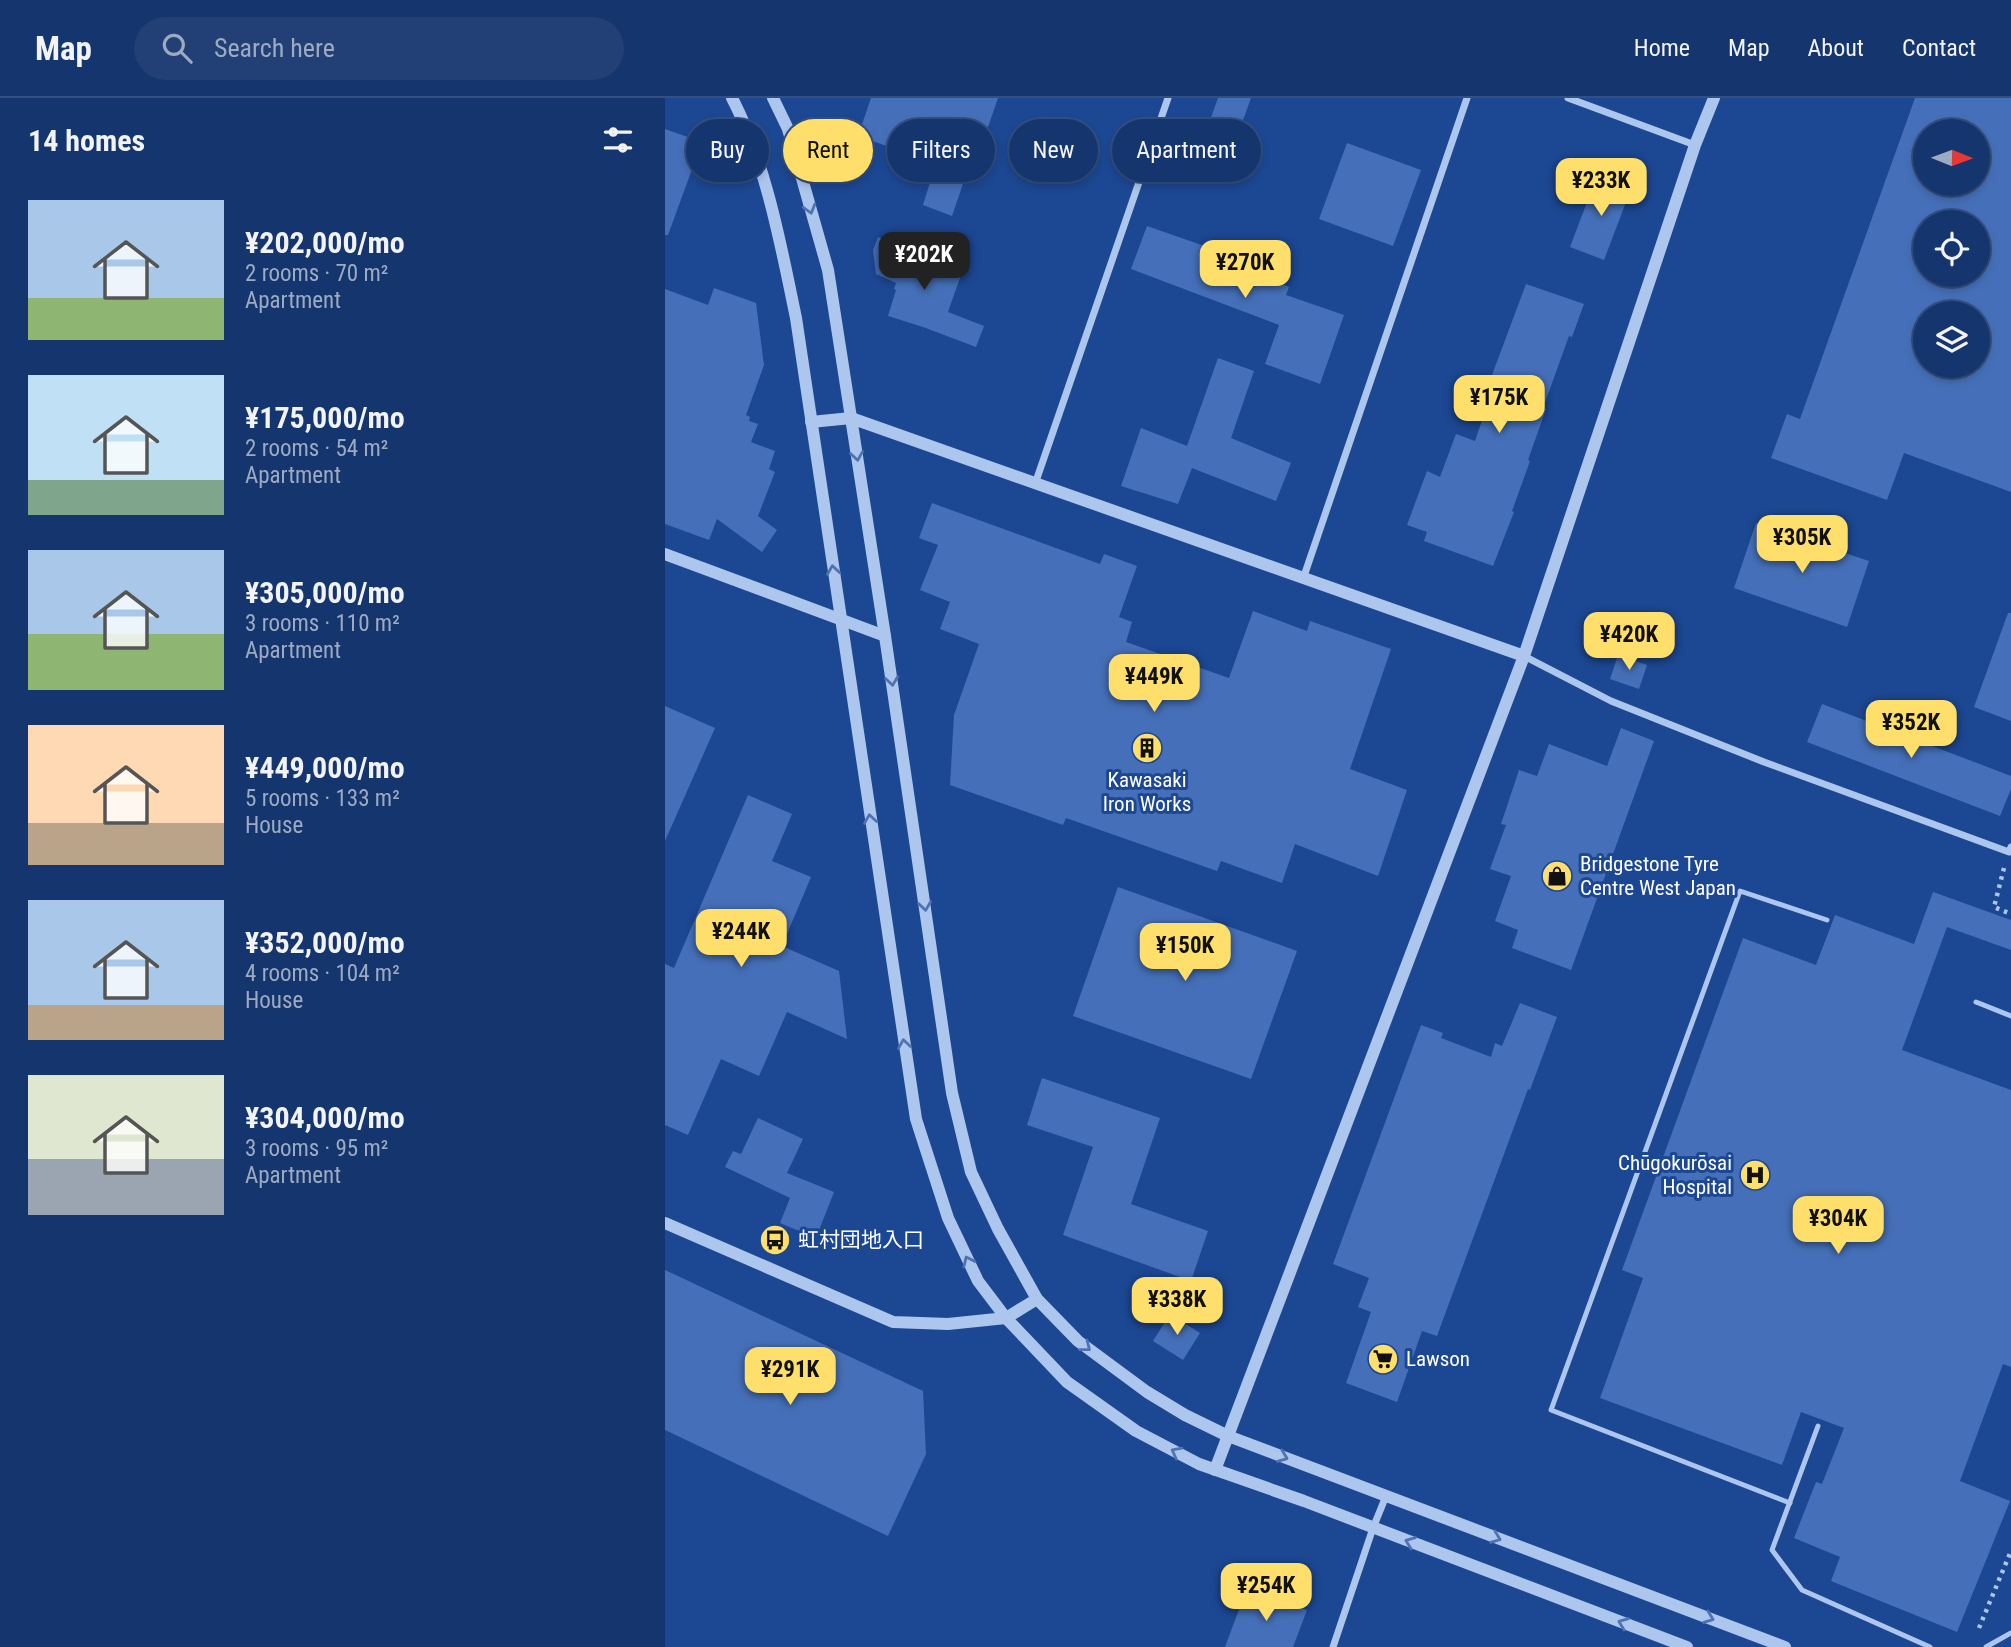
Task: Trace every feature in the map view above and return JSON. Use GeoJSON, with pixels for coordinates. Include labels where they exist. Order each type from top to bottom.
{"type":"FeatureCollection","features":[{"type":"Feature","properties":{"kind":"street"},"geometry":{"type":"LineString","coordinates":[[732,98],[744,121],[775,219],[796,318],[916,1119],[948,1218],[978,1281],[1006,1318],[1067,1382],[1136,1431],[1199,1464],[1304,1501],[1687,1647]]}},
{"type":"Feature","properties":{"kind":"street"},"geometry":{"type":"LineString","coordinates":[[773,98],[788,129],[828,270],[952,1093],[971,1172],[998,1229],[1037,1299],[1078,1341],[1147,1392],[1228,1436],[1785,1647]]}},
{"type":"Feature","properties":{"kind":"street"},"geometry":{"type":"LineString","coordinates":[[1035,484],[1168,98]]}},
{"type":"Feature","properties":{"kind":"street"},"geometry":{"type":"LineString","coordinates":[[1303,579],[1467,98]]}},
{"type":"Feature","properties":{"kind":"street"},"geometry":{"type":"LineString","coordinates":[[1568,98],[1695,145]]}},
{"type":"Feature","properties":{"kind":"street"},"geometry":{"type":"LineString","coordinates":[[1215,1470],[1524,656],[1695,145],[1714,98]]}},
{"type":"Feature","properties":{"kind":"street"},"geometry":{"type":"LineString","coordinates":[[811,422],[851,418],[1524,656],[1611,701],[1765,762],[2010,849]]}},
{"type":"Feature","properties":{"kind":"street"},"geometry":{"type":"LineString","coordinates":[[665,554],[885,636]]}},
{"type":"Feature","properties":{"kind":"street"},"geometry":{"type":"LineString","coordinates":[[665,1223],[893,1322],[948,1324],[1006,1318],[1037,1299]]}},
{"type":"Feature","properties":{"kind":"street"},"geometry":{"type":"LineString","coordinates":[[1333,1647],[1386,1496]]}},
{"type":"Feature","properties":{"kind":"lane"},"geometry":{"type":"LineString","coordinates":[[1790,1503],[1552,1410],[1740,891],[1827,920]]}},
{"type":"Feature","properties":{"kind":"lane"},"geometry":{"type":"LineString","coordinates":[[1976,1002],[2011,1016]]}},
{"type":"Feature","properties":{"kind":"lane"},"geometry":{"type":"LineString","coordinates":[[1818,1426],[1772,1550],[1802,1590],[1930,1647]]}},
{"type":"Feature","properties":{"kind":"lane"},"geometry":{"type":"LineString","coordinates":[[1986,1647],[2011,1633]]}},
{"type":"Feature","properties":{"kind":"path"},"geometry":{"type":"LineString","coordinates":[[2010,849],[1994,907],[2011,914]]}},
{"type":"Feature","properties":{"kind":"path"},"geometry":{"type":"LineString","coordinates":[[1979,1628],[2011,1551]]}},
{"type":"Feature","properties":{"kind":"building"},"geometry":{"type":"Polygon","coordinates":[[[871,98],[998,98],[991,119],[887,119],[887,146],[873,141],[873,119],[864,119],[871,98]]]}},
{"type":"Feature","properties":{"kind":"building"},"geometry":{"type":"Polygon","coordinates":[[[1218,98],[1251,98],[1243,119],[1211,119],[1218,98]]]}},
{"type":"Feature","properties":{"kind":"building"},"geometry":{"type":"Polygon","coordinates":[[[1915,98],[2011,98],[2011,492],[1904,453],[1887,500],[1771,458],[1787,414],[1800,419],[1915,98]]]}},
{"type":"Feature","properties":{"kind":"building"},"geometry":{"type":"Polygon","coordinates":[[[665,129],[686,136],[687,182],[668,235],[665,235],[665,129]]]}},
{"type":"Feature","properties":{"kind":"building"},"geometry":{"type":"Polygon","coordinates":[[[1347,143],[1421,170],[1393,246],[1319,219],[1347,143]]]}},
{"type":"Feature","properties":{"kind":"building"},"geometry":{"type":"Polygon","coordinates":[[[1597,176],[1631,189],[1604,260],[1570,247],[1597,176]]]}},
{"type":"Feature","properties":{"kind":"building"},"geometry":{"type":"Polygon","coordinates":[[[930,182],[964,182],[952,216],[923,205],[930,182]]]}},
{"type":"Feature","properties":{"kind":"building"},"geometry":{"type":"Polygon","coordinates":[[[1147,226],[1236,257],[1233,265],[1289,287],[1286,295],[1344,315],[1320,384],[1265,364],[1279,325],[1131,269],[1147,226]]]}},
{"type":"Feature","properties":{"kind":"building"},"geometry":{"type":"Polygon","coordinates":[[[878,237],[902,247],[901,249],[962,272],[948,312],[984,326],[976,347],[888,316],[896,283],[876,274],[873,250],[878,237]]]}},
{"type":"Feature","properties":{"kind":"building"},"geometry":{"type":"Polygon","coordinates":[[[1526,284],[1584,304],[1572,337],[1569,336],[1543,408],[1546,409],[1512,511],[1514,512],[1493,566],[1424,541],[1427,532],[1407,525],[1427,471],[1440,477],[1456,434],[1475,441],[1494,385],[1489,383],[1526,284]]]}},
{"type":"Feature","properties":{"kind":"building"},"geometry":{"type":"Polygon","coordinates":[[[714,288],[756,303],[764,365],[746,415],[750,417],[749,421],[758,424],[751,442],[775,451],[769,469],[775,472],[758,516],[777,530],[762,552],[717,519],[709,540],[665,524],[665,289],[708,305],[714,288]]]}},
{"type":"Feature","properties":{"kind":"building"},"geometry":{"type":"Polygon","coordinates":[[[1218,358],[1254,371],[1231,438],[1291,463],[1276,501],[1192,468],[1178,504],[1121,486],[1141,428],[1187,446],[1218,358]]]}},
{"type":"Feature","properties":{"kind":"building"},"geometry":{"type":"Polygon","coordinates":[[[932,503],[1100,564],[1104,554],[1137,566],[1119,617],[1132,622],[1126,642],[1229,678],[1253,611],[1307,631],[1310,621],[1391,649],[1350,769],[1407,790],[1378,876],[1295,844],[1282,883],[1221,861],[1217,871],[1066,818],[1063,825],[950,785],[954,715],[979,644],[940,629],[950,602],[920,590],[938,545],[919,538],[932,503]]]}},
{"type":"Feature","properties":{"kind":"building"},"geometry":{"type":"Polygon","coordinates":[[[1756,523],[1869,561],[1847,627],[1734,588],[1756,523]]]}},
{"type":"Feature","properties":{"kind":"building"},"geometry":{"type":"Polygon","coordinates":[[[2008,613],[2011,613],[2011,721],[1974,707],[2008,613]]]}},
{"type":"Feature","properties":{"kind":"building"},"geometry":{"type":"Polygon","coordinates":[[[1618,655],[1647,665],[1639,689],[1610,679],[1618,655]]]}},
{"type":"Feature","properties":{"kind":"building"},"geometry":{"type":"Polygon","coordinates":[[[1822,704],[2011,776],[2011,789],[2000,816],[1807,742],[1822,704]]]}},
{"type":"Feature","properties":{"kind":"building"},"geometry":{"type":"Polygon","coordinates":[[[665,706],[715,728],[665,841],[665,706]]]}},
{"type":"Feature","properties":{"kind":"building"},"geometry":{"type":"Polygon","coordinates":[[[1621,728],[1654,741],[1571,970],[1512,948],[1518,930],[1495,921],[1511,876],[1490,869],[1506,825],[1501,824],[1519,770],[1537,776],[1549,744],[1607,766],[1621,728]]]}},
{"type":"Feature","properties":{"kind":"building"},"geometry":{"type":"Polygon","coordinates":[[[748,795],[792,814],[772,861],[811,877],[782,946],[839,971],[847,1039],[787,1012],[759,1076],[721,1059],[688,1135],[665,1125],[665,964],[674,968],[748,795]]]}},
{"type":"Feature","properties":{"kind":"building"},"geometry":{"type":"Polygon","coordinates":[[[1118,887],[1297,951],[1251,1079],[1073,1016],[1118,887]]]}},
{"type":"Feature","properties":{"kind":"building","name":"Chūgokurōsai Hospital"},"geometry":{"type":"Polygon","coordinates":[[[1933,892],[2011,920],[2011,950],[1947,927],[1902,1050],[2011,1090],[2011,1367],[2003,1364],[1960,1481],[2010,1501],[1957,1632],[1831,1581],[1840,1557],[1794,1538],[1816,1482],[1822,1484],[1844,1428],[1801,1412],[1782,1465],[1600,1398],[1643,1278],[1622,1270],[1743,938],[1816,965],[1835,915],[1914,944],[1933,892]]]}},
{"type":"Feature","properties":{"kind":"building"},"geometry":{"type":"Polygon","coordinates":[[[1520,1003],[1557,1017],[1437,1336],[1422,1331],[1397,1402],[1346,1383],[1371,1312],[1358,1307],[1369,1278],[1333,1264],[1421,1025],[1443,1033],[1441,1038],[1491,1057],[1495,1043],[1502,1046],[1520,1003]]]}},
{"type":"Feature","properties":{"kind":"building"},"geometry":{"type":"Polygon","coordinates":[[[1042,1078],[1160,1118],[1131,1204],[1208,1231],[1191,1281],[1063,1235],[1093,1147],[1027,1125],[1042,1078]]]}},
{"type":"Feature","properties":{"kind":"building"},"geometry":{"type":"Polygon","coordinates":[[[758,1118],[803,1139],[787,1173],[834,1192],[816,1238],[780,1223],[790,1198],[725,1167],[733,1151],[741,1154],[758,1118]]]}},
{"type":"Feature","properties":{"kind":"building"},"geometry":{"type":"Polygon","coordinates":[[[665,1270],[923,1391],[926,1454],[888,1536],[665,1430],[665,1270]]]}},
{"type":"Feature","properties":{"kind":"building"},"geometry":{"type":"Polygon","coordinates":[[[1170,1314],[1200,1333],[1183,1360],[1153,1341],[1170,1314]]]}},
{"type":"Feature","properties":{"kind":"building"},"geometry":{"type":"Polygon","coordinates":[[[1247,1588],[1307,1610],[1293,1647],[1225,1647],[1247,1588]]]}},
{"type":"Feature","properties":{"kind":"place","name":"Kawasaki Iron Works"},"geometry":{"type":"Point","coordinates":[1147,748]}},
{"type":"Feature","properties":{"kind":"place","name":"Bridgestone Tyre Centre West Japan"},"geometry":{"type":"Point","coordinates":[1557,876]}},
{"type":"Feature","properties":{"kind":"place","name":"Chūgokurōsai Hospital"},"geometry":{"type":"Point","coordinates":[1755,1175]}},
{"type":"Feature","properties":{"kind":"place","name":"虹村団地入口"},"geometry":{"type":"Point","coordinates":[775,1240]}},
{"type":"Feature","properties":{"kind":"place","name":"Lawson"},"geometry":{"type":"Point","coordinates":[1383,1359]}}]}
